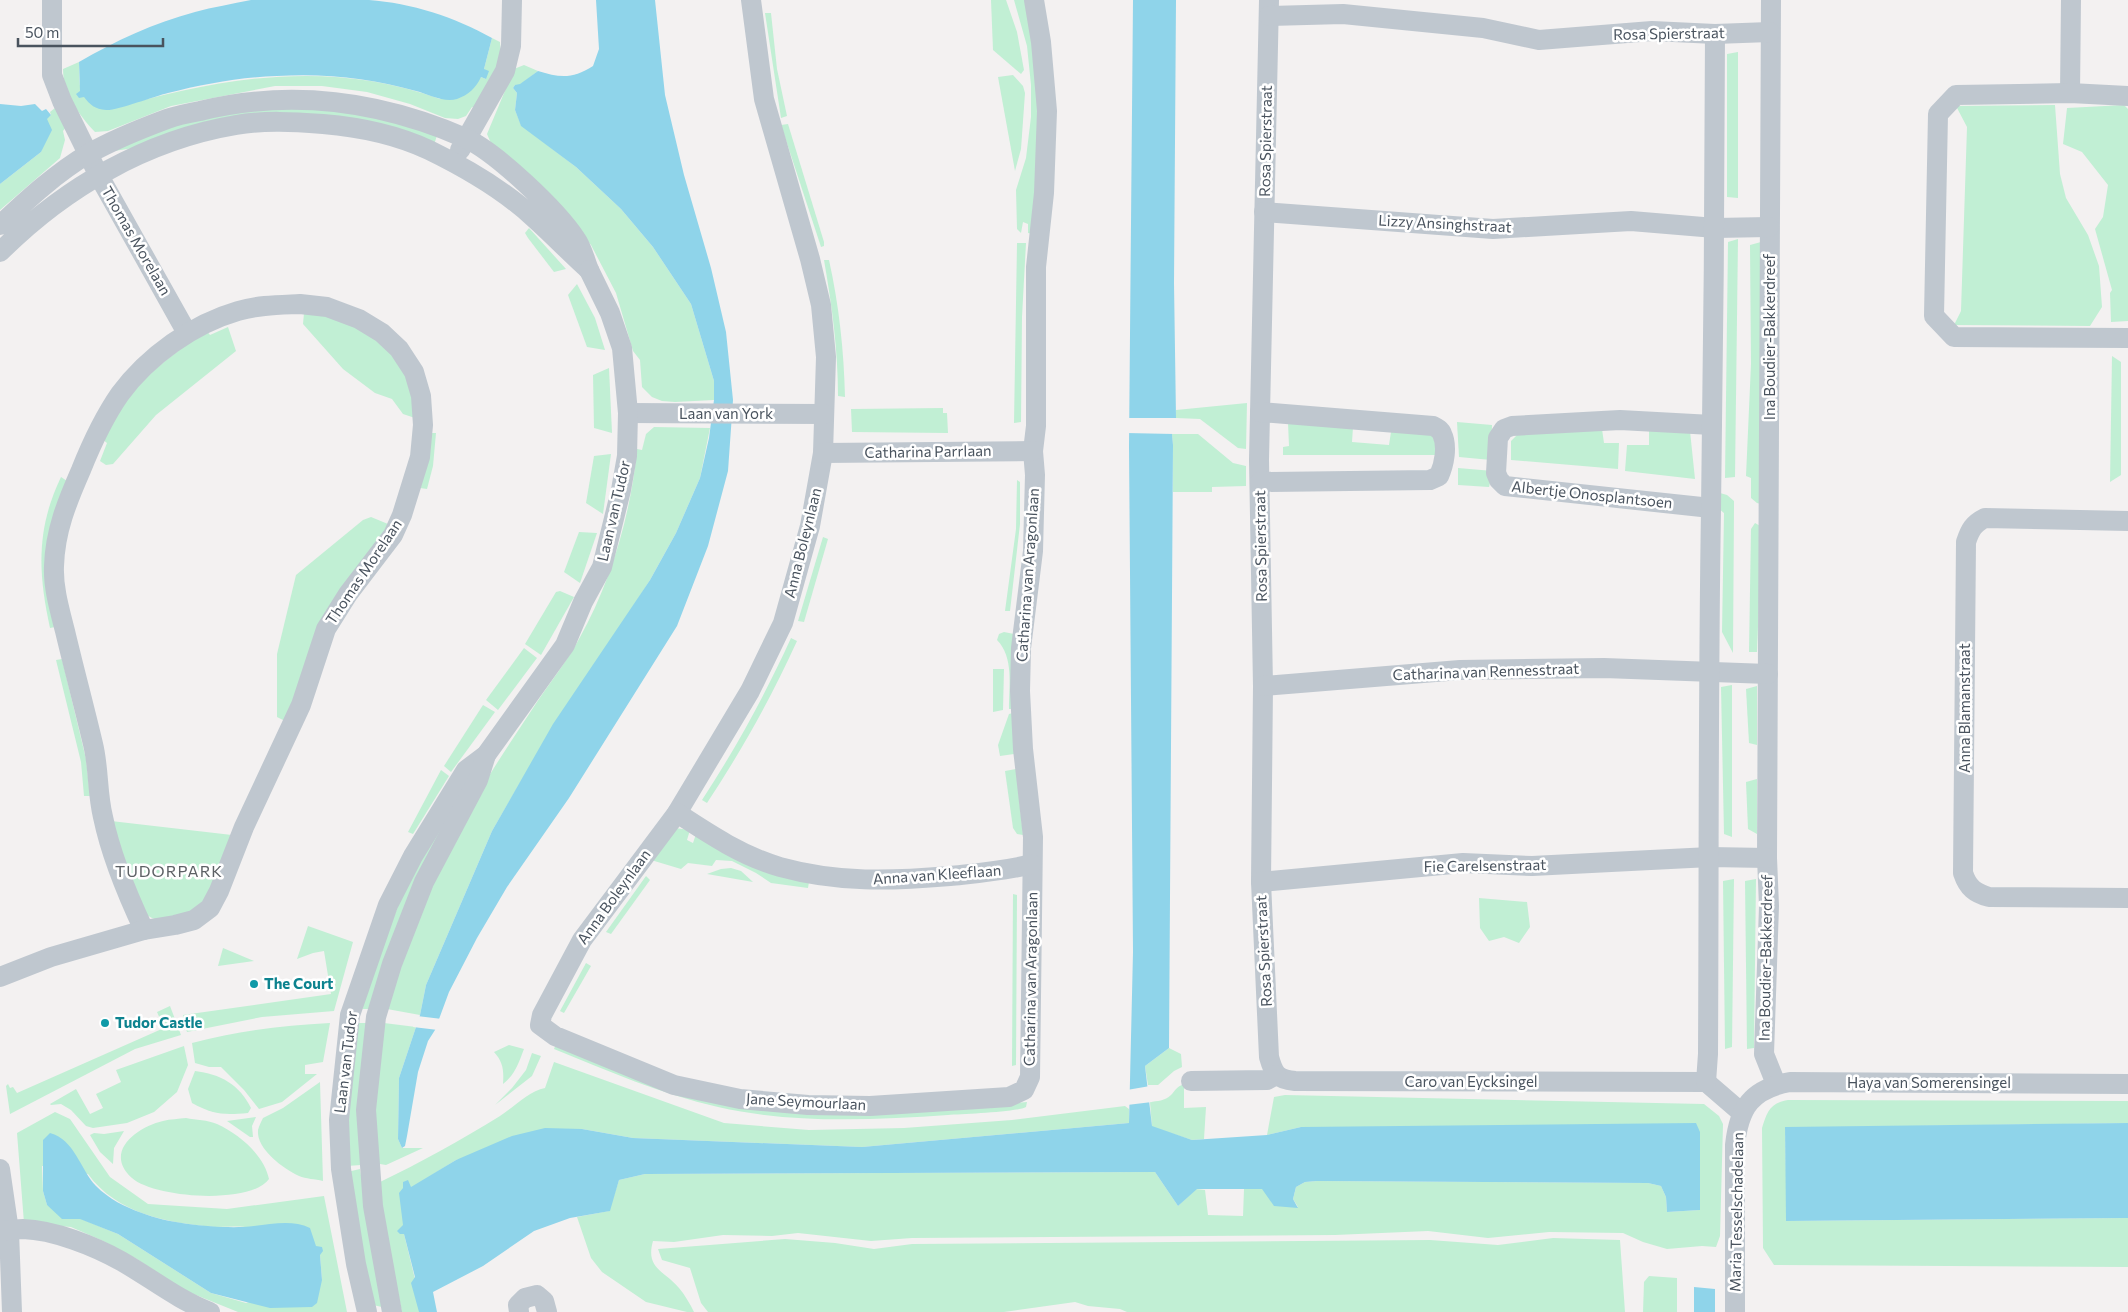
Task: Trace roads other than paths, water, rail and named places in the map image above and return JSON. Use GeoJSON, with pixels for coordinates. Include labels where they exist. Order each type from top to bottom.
{"type":"FeatureCollection","features":[{"type":"Feature","properties":{"kind":"street","name":"Thomas Morelaan"},"geometry":{"type":"LineString","coordinates":[[52,0],[52,75],[62,101],[87,155],[187,333]]}},
{"type":"Feature","properties":{"kind":"street"},"geometry":{"type":"LineString","coordinates":[[453,163],[505,71],[511,46],[512,0]]}},
{"type":"Feature","properties":{"kind":"street","name":"Anna Boleynlaan"},"geometry":{"type":"LineString","coordinates":[[540,1025],[542,1015],[582,940],[677,812],[750,691],[783,623],[810,526],[823,453],[826,357],[821,304],[810,258],[764,99],[751,0]]}},
{"type":"Feature","properties":{"kind":"street","name":"Catharina van Aragonlaan"},"geometry":{"type":"LineString","coordinates":[[1024,1090],[1030,1077],[1033,837],[1023,749],[1020,691],[1022,648],[1032,551],[1035,475],[1033,451],[1036,426],[1036,267],[1044,193],[1047,110],[1041,42],[1034,0]]}},
{"type":"Feature","properties":{"kind":"street","name":"Ina Boudier-Bakkerdreef"},"geometry":{"type":"LineString","coordinates":[[1770,0],[1767,858],[1769,906],[1764,1054],[1776,1084]]}},
{"type":"Feature","properties":{"kind":"street"},"geometry":{"type":"LineString","coordinates":[[2070,93],[2071,0]]}},
{"type":"Feature","properties":{"kind":"street","name":"Rosa Spierstraat"},"geometry":{"type":"LineString","coordinates":[[1276,1075],[1269,1057],[1261,882],[1263,686],[1260,412],[1269,8],[1483,28],[1539,40],[1652,31],[1715,34],[1770,32]]}},
{"type":"Feature","properties":{"kind":"street"},"geometry":{"type":"LineString","coordinates":[[1715,34],[1710,857],[1708,1054],[1706,1082],[1742,1113]]}},
{"type":"Feature","properties":{"kind":"street"},"geometry":{"type":"LineString","coordinates":[[2128,96],[2070,93],[1956,96],[1938,114],[1934,316],[1954,337],[2128,338]]}},
{"type":"Feature","properties":{"kind":"street","name":"Laan van Tudor"},"geometry":{"type":"LineString","coordinates":[[0,225],[53,179],[87,155],[125,136],[169,118],[244,101],[334,102],[370,107],[466,139],[486,152],[552,209],[577,240],[610,313],[622,348],[628,413],[627,456],[621,490],[602,567],[565,645],[486,756],[478,780],[424,882],[392,964],[376,1017],[366,1110],[367,1129],[373,1206],[392,1312]]}},
{"type":"Feature","properties":{"kind":"street","name":"Laan van Tudor"},"geometry":{"type":"LineString","coordinates":[[0,252],[18,235],[70,194],[134,155],[192,135],[238,125],[295,122],[366,130],[427,149],[498,190],[534,217],[567,251],[589,270]]}},
{"type":"Feature","properties":{"kind":"street","name":"Lizzy Ansinghstraat"},"geometry":{"type":"LineString","coordinates":[[1264,212],[1493,229],[1631,220],[1715,228],[1769,227]]}},
{"type":"Feature","properties":{"kind":"street","name":"Thomas Morelaan"},"geometry":{"type":"LineString","coordinates":[[0,977],[59,954],[144,930],[175,926],[194,920],[210,908],[219,891],[244,827],[301,705],[326,629],[348,594],[393,535],[402,515],[420,457],[423,425],[421,396],[414,372],[399,349],[382,333],[359,319],[327,307],[300,304],[267,305],[233,313],[187,333],[136,374],[119,396],[88,453],[62,513],[56,540],[54,568],[58,603],[94,745],[103,817],[116,861],[133,907],[144,930]]}},
{"type":"Feature","properties":{"kind":"street"},"geometry":{"type":"LineString","coordinates":[[1260,412],[1433,426],[1440,430],[1444,436],[1444,460],[1439,476],[1430,480],[1260,482]]}},
{"type":"Feature","properties":{"kind":"street","name":"Laan van York"},"geometry":{"type":"LineString","coordinates":[[628,413],[824,414]]}},
{"type":"Feature","properties":{"kind":"street","name":"Albertje Onosplantsoen"},"geometry":{"type":"LineString","coordinates":[[1711,508],[1505,486],[1499,480],[1496,473],[1498,438],[1504,429],[1512,426],[1620,420],[1712,425]]}},
{"type":"Feature","properties":{"kind":"street","name":"Catharina Parrlaan"},"geometry":{"type":"LineString","coordinates":[[823,453],[1033,451]]}},
{"type":"Feature","properties":{"kind":"street","name":"Anna Blamanstraat"},"geometry":{"type":"LineString","coordinates":[[2128,521],[1985,518],[1977,522],[1970,530],[1966,542],[1963,867],[1967,884],[1976,893],[1989,897],[2128,898]]}},
{"type":"Feature","properties":{"kind":"street","name":"Catharina van Rennesstraat"},"geometry":{"type":"LineString","coordinates":[[1263,686],[1460,670],[1604,668],[1710,671]]}},
{"type":"Feature","properties":{"kind":"street"},"geometry":{"type":"LineString","coordinates":[[1710,671],[1768,674]]}},
{"type":"Feature","properties":{"kind":"street","name":"Laan van Tudor"},"geometry":{"type":"LineString","coordinates":[[367,1312],[356,1264],[341,1169],[339,1120],[350,1015],[388,905],[413,856],[466,770],[486,756]]}},
{"type":"Feature","properties":{"kind":"street","name":"Anna van Kleeflaan"},"geometry":{"type":"LineString","coordinates":[[677,812],[710,835],[740,851],[780,867],[819,875],[875,881],[1004,871],[1032,864]]}},
{"type":"Feature","properties":{"kind":"street","name":"Ina Boudier-Bakkerdreef"},"geometry":{"type":"LineString","coordinates":[[1710,857],[1767,858]]}},
{"type":"Feature","properties":{"kind":"street","name":"Fie Carelsenstraat"},"geometry":{"type":"LineString","coordinates":[[1261,882],[1463,863],[1532,866],[1710,857]]}},
{"type":"Feature","properties":{"kind":"street"},"geometry":{"type":"LineString","coordinates":[[350,1015],[376,1017]]}},
{"type":"Feature","properties":{"kind":"street","name":"Jane Seymourlaan"},"geometry":{"type":"LineString","coordinates":[[540,1025],[555,1036],[674,1085],[740,1099],[808,1105],[870,1106],[1008,1097],[1024,1090]]}},
{"type":"Feature","properties":{"kind":"street","name":"Caro van Eycksingel"},"geometry":{"type":"LineString","coordinates":[[1191,1080],[1267,1080],[1276,1075],[1282,1079],[1295,1081],[1706,1082]]}},
{"type":"Feature","properties":{"kind":"street","name":"Haya van Somerensingel"},"geometry":{"type":"LineString","coordinates":[[1742,1113],[1753,1097],[1763,1089],[1776,1084],[1790,1082],[2128,1084]]}},
{"type":"Feature","properties":{"kind":"street","name":"Maria Tesselschadelaan"},"geometry":{"type":"LineString","coordinates":[[1735,1312],[1735,1146],[1742,1113]]}},
{"type":"Feature","properties":{"kind":"street"},"geometry":{"type":"LineString","coordinates":[[0,1169],[12,1312]]}},
{"type":"Feature","properties":{"kind":"street"},"geometry":{"type":"LineString","coordinates":[[5,1230],[23,1230],[50,1234],[95,1248],[120,1260],[192,1305],[208,1312]]}},
{"type":"Feature","properties":{"kind":"street"},"geometry":{"type":"LineString","coordinates":[[519,1312],[518,1305],[525,1298],[537,1295],[544,1301],[547,1312]]}},
{"type":"Feature","properties":{"kind":"water"},"geometry":{"type":"Polygon","coordinates":[[[251,0],[369,0],[401,4],[432,12],[478,30],[492,38],[484,69],[489,71],[486,79],[481,77],[477,85],[468,93],[452,100],[441,99],[399,86],[365,80],[312,75],[250,78],[222,82],[168,93],[111,110],[96,108],[84,97],[79,98],[76,94],[80,91],[79,62],[93,54],[135,33],[180,16],[251,0]]]}},
{"type":"Feature","properties":{"kind":"water"},"geometry":{"type":"Polygon","coordinates":[[[596,0],[655,0],[665,95],[684,175],[711,268],[726,332],[733,400],[728,471],[708,546],[677,626],[569,798],[507,887],[477,938],[449,992],[435,1030],[428,1041],[418,1072],[405,1146],[402,1148],[398,1139],[399,1078],[420,1015],[426,985],[492,831],[553,724],[650,580],[676,533],[700,478],[709,438],[714,400],[714,381],[691,304],[653,247],[621,209],[576,167],[521,126],[515,110],[517,93],[513,88],[538,71],[566,76],[579,73],[593,66],[599,49],[596,0]]]}},
{"type":"Feature","properties":{"kind":"water"},"geometry":{"type":"Polygon","coordinates":[[[1133,0],[1176,0],[1174,283],[1176,418],[1172,434],[1169,1048],[1145,1066],[1152,1126],[1192,1140],[1267,1135],[1301,1127],[1696,1123],[1700,1132],[1700,1210],[1667,1212],[1666,1197],[1661,1186],[1648,1183],[1317,1181],[1305,1182],[1296,1187],[1293,1199],[1298,1208],[1274,1206],[1262,1189],[1197,1189],[1178,1206],[1155,1172],[645,1174],[619,1180],[610,1211],[570,1218],[534,1231],[483,1266],[433,1292],[437,1312],[419,1312],[411,1283],[415,1277],[404,1234],[400,1234],[397,1231],[403,1225],[399,1193],[403,1188],[403,1182],[408,1180],[411,1187],[456,1160],[512,1136],[545,1128],[582,1129],[633,1138],[862,1147],[1129,1123],[1133,952],[1129,446],[1133,0]]]}},
{"type":"Feature","properties":{"kind":"water"},"geometry":{"type":"Polygon","coordinates":[[[0,104],[21,106],[35,104],[42,111],[46,109],[51,115],[47,119],[52,130],[41,152],[0,184],[0,104]]]}},
{"type":"Feature","properties":{"kind":"water"},"geometry":{"type":"Polygon","coordinates":[[[2128,1123],[2128,1218],[1786,1221],[1785,1127],[2128,1123]]]}},
{"type":"Feature","properties":{"kind":"water"},"geometry":{"type":"Polygon","coordinates":[[[50,1133],[71,1148],[90,1179],[101,1191],[129,1208],[142,1213],[178,1223],[205,1226],[243,1227],[294,1223],[310,1228],[316,1246],[322,1247],[323,1251],[320,1255],[322,1280],[317,1303],[312,1307],[270,1308],[211,1293],[118,1234],[80,1219],[62,1219],[47,1205],[43,1191],[43,1140],[50,1133]]]}},
{"type":"Feature","properties":{"kind":"water"},"geometry":{"type":"Polygon","coordinates":[[[1694,1287],[1715,1289],[1715,1312],[1694,1312],[1694,1287]]]}},
{"type":"Feature","properties":{"kind":"place","name":"The Court"},"geometry":{"type":"Point","coordinates":[254,984]}},
{"type":"Feature","properties":{"kind":"place","name":"Tudor Castle"},"geometry":{"type":"Point","coordinates":[105,1023]}},
{"type":"Feature","properties":{"kind":"district","name":"TUDORPARK"},"geometry":{"type":"Point","coordinates":[169,871]}}]}
